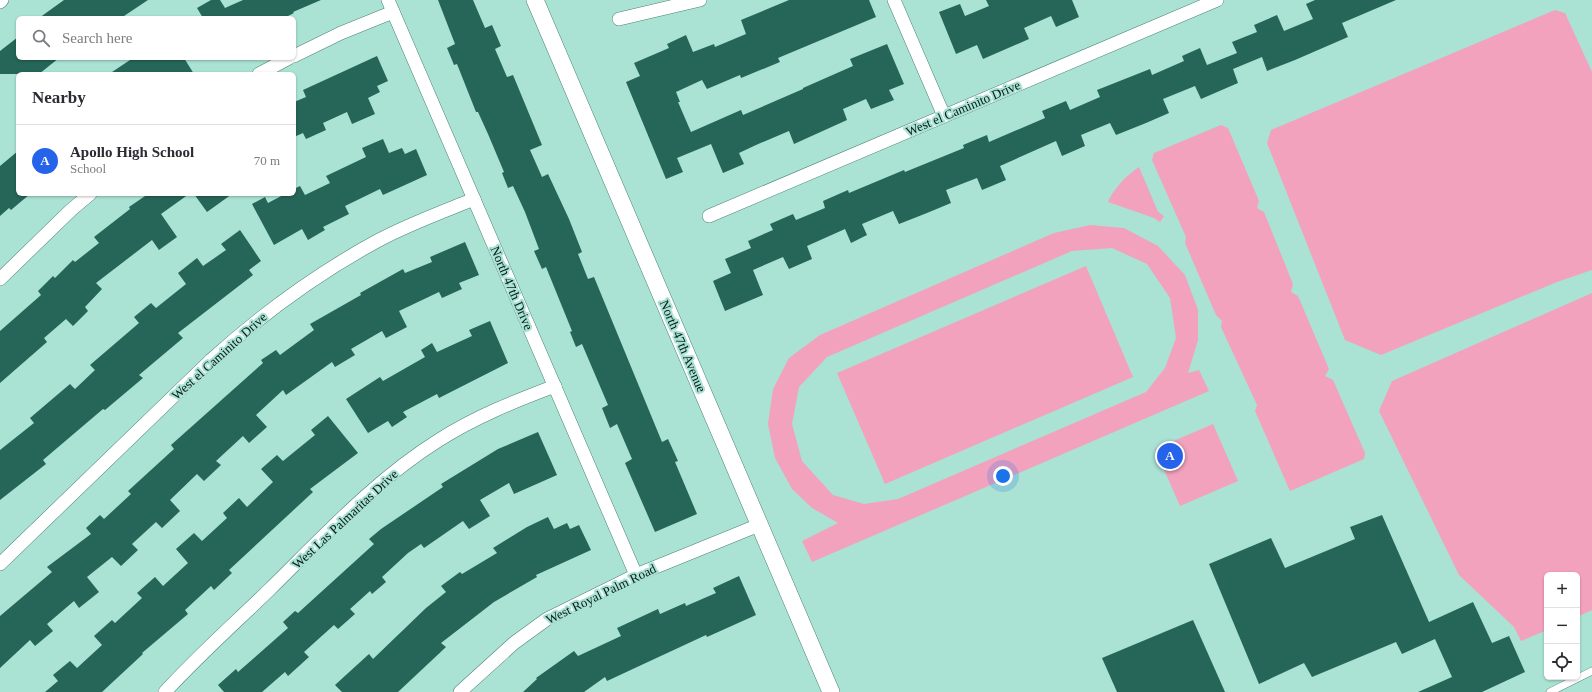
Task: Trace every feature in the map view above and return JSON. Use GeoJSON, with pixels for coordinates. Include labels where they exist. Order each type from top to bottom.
{"type":"FeatureCollection","features":[{"type":"Feature","properties":{"kind":"street","name":"North 47th Avenue"},"geometry":{"type":"LineString","coordinates":[[535,0],[831,692]]}},
{"type":"Feature","properties":{"kind":"street"},"geometry":{"type":"LineString","coordinates":[[619,19],[700,0]]}},
{"type":"Feature","properties":{"kind":"street"},"geometry":{"type":"LineString","coordinates":[[894,0],[944,116]]}},
{"type":"Feature","properties":{"kind":"street","name":"West el Caminito Drive"},"geometry":{"type":"LineString","coordinates":[[709,216],[1217,0]]}},
{"type":"Feature","properties":{"kind":"street"},"geometry":{"type":"LineString","coordinates":[[296,55],[391,6]]}},
{"type":"Feature","properties":{"kind":"street","name":"North 47th Drive"},"geometry":{"type":"LineString","coordinates":[[391,6],[636,575]]}},
{"type":"Feature","properties":{"kind":"street"},"geometry":{"type":"LineString","coordinates":[[263,72],[286,60]]}},
{"type":"Feature","properties":{"kind":"street"},"geometry":{"type":"LineString","coordinates":[[0,279],[71,210],[88,196]]}},
{"type":"Feature","properties":{"kind":"street","name":"West el Caminito Drive"},"geometry":{"type":"LineString","coordinates":[[0,564],[211,360],[242,332],[281,301],[328,270],[380,239],[474,200]]}},
{"type":"Feature","properties":{"kind":"street","name":"West Las Palmaritas Drive"},"geometry":{"type":"LineString","coordinates":[[165,692],[216,639],[345,515],[409,461],[439,440],[479,418],[554,386]]}},
{"type":"Feature","properties":{"kind":"street","name":"West Royal Palm Road"},"geometry":{"type":"LineString","coordinates":[[460,692],[514,643],[547,619],[636,575],[759,525]]}},
{"type":"Feature","properties":{"kind":"lane"},"geometry":{"type":"LineString","coordinates":[[1550,692],[1592,671]]}},
{"type":"Feature","properties":{"kind":"shaded area"},"geometry":{"type":"Polygon","coordinates":[[[1555,10],[1565,13],[1592,72],[1592,270],[1557,282],[1381,355],[1345,340],[1267,143],[1271,130],[1555,10]]]}},
{"type":"Feature","properties":{"kind":"shaded area"},"geometry":{"type":"Polygon","coordinates":[[[1221,125],[1228,128],[1259,201],[1257,208],[1264,212],[1293,284],[1291,292],[1298,296],[1329,369],[1325,376],[1333,380],[1365,453],[1364,459],[1290,491],[1255,411],[1257,405],[1221,327],[1222,321],[1216,315],[1185,243],[1186,237],[1152,160],[1154,153],[1221,125]]]}},
{"type":"Feature","properties":{"kind":"shaded area"},"geometry":{"type":"Polygon","coordinates":[[[1139,167],[1158,212],[1164,216],[1160,222],[1154,218],[1108,202],[1121,183],[1139,167]]]}},
{"type":"Feature","properties":{"kind":"shaded area"},"geometry":{"type":"Polygon","coordinates":[[[1090,225],[1124,228],[1158,246],[1185,275],[1198,310],[1198,340],[1188,373],[1199,370],[1209,391],[812,562],[802,541],[838,523],[812,508],[792,489],[775,458],[768,424],[773,389],[789,358],[820,335],[1054,233],[1090,225]],[[1112,248],[1072,251],[827,357],[799,387],[792,424],[802,461],[833,495],[864,504],[898,499],[1146,392],[1165,368],[1176,338],[1170,298],[1147,264],[1112,248]]]}},
{"type":"Feature","properties":{"kind":"shaded area"},"geometry":{"type":"Polygon","coordinates":[[[1086,266],[1133,377],[885,484],[837,373],[1086,266]]]}},
{"type":"Feature","properties":{"kind":"shaded area"},"geometry":{"type":"Polygon","coordinates":[[[1592,293],[1592,610],[1580,616],[1580,572],[1544,572],[1544,631],[1521,641],[1514,627],[1459,575],[1379,411],[1392,381],[1592,293]]]}},
{"type":"Feature","properties":{"kind":"shaded area"},"geometry":{"type":"Polygon","coordinates":[[[1213,424],[1238,481],[1180,506],[1155,449],[1213,424]]]}},
{"type":"Feature","properties":{"kind":"building"},"geometry":{"type":"Polygon","coordinates":[[[64,0],[148,0],[124,16],[42,16],[64,0]]]}},
{"type":"Feature","properties":{"kind":"building"},"geometry":{"type":"Polygon","coordinates":[[[211,0],[220,0],[225,8],[243,0],[321,0],[293,12],[294,13],[288,16],[202,16],[197,8],[211,0]]]}},
{"type":"Feature","properties":{"kind":"building"},"geometry":{"type":"Polygon","coordinates":[[[438,0],[473,0],[485,28],[492,25],[501,46],[495,49],[507,77],[513,75],[542,145],[530,150],[542,177],[548,174],[569,219],[582,252],[578,254],[588,279],[594,277],[662,442],[668,439],[678,461],[675,462],[697,514],[655,532],[625,463],[632,459],[617,424],[610,428],[602,408],[608,405],[582,344],[576,347],[570,332],[572,331],[546,267],[542,269],[534,251],[539,249],[525,212],[513,186],[508,188],[502,173],[504,172],[488,134],[478,112],[476,112],[457,64],[454,65],[447,48],[455,44],[438,0]]]}},
{"type":"Feature","properties":{"kind":"building"},"geometry":{"type":"Polygon","coordinates":[[[789,0],[869,0],[876,17],[778,58],[780,62],[741,78],[740,75],[707,89],[702,80],[676,92],[680,102],[678,102],[691,132],[741,110],[743,115],[803,89],[853,66],[850,59],[887,44],[904,84],[889,90],[894,100],[871,109],[866,99],[843,109],[847,120],[794,144],[789,131],[756,145],[739,153],[744,164],[723,173],[711,144],[677,158],[683,172],[666,179],[626,82],[640,76],[634,63],[669,48],[667,44],[686,35],[693,52],[714,44],[715,47],[746,34],[741,20],[789,0]]]}},
{"type":"Feature","properties":{"kind":"building"},"geometry":{"type":"Polygon","coordinates":[[[986,0],[1072,0],[1079,17],[1056,27],[1051,16],[1024,28],[1029,39],[983,59],[977,45],[956,54],[939,12],[960,4],[965,16],[989,6],[986,0]]]}},
{"type":"Feature","properties":{"kind":"building"},"geometry":{"type":"Polygon","coordinates":[[[1315,0],[1396,0],[1342,23],[1348,37],[1295,60],[1267,71],[1262,57],[1233,69],[1238,83],[1201,99],[1195,86],[1163,99],[1169,113],[1146,123],[1116,135],[1110,123],[1081,135],[1085,146],[1062,156],[1056,141],[1000,166],[1006,180],[982,190],[977,178],[946,190],[951,203],[927,213],[899,224],[893,211],[862,224],[867,235],[851,243],[845,229],[807,246],[812,259],[789,269],[783,257],[753,270],[763,295],[725,311],[713,281],[731,273],[725,259],[751,248],[748,241],[773,230],[770,224],[793,214],[796,220],[825,208],[823,201],[848,190],[849,193],[904,170],[905,172],[964,148],[963,145],[987,135],[989,142],[1045,118],[1042,111],[1066,101],[1070,110],[1100,97],[1097,90],[1150,69],[1152,75],[1184,61],[1182,56],[1200,48],[1207,65],[1237,53],[1232,42],[1257,32],[1254,25],[1277,15],[1284,31],[1313,19],[1306,4],[1315,0]]]}},
{"type":"Feature","properties":{"kind":"building"},"geometry":{"type":"Polygon","coordinates":[[[16,39],[16,60],[56,60],[42,72],[16,72],[16,74],[0,74],[0,51],[16,39]]]}},
{"type":"Feature","properties":{"kind":"building"},"geometry":{"type":"Polygon","coordinates":[[[377,56],[388,81],[377,86],[380,92],[368,98],[375,114],[352,124],[347,112],[323,123],[326,130],[306,139],[303,133],[296,136],[296,101],[306,97],[303,90],[377,56]]]}},
{"type":"Feature","properties":{"kind":"building"},"geometry":{"type":"Polygon","coordinates":[[[130,60],[185,60],[193,72],[112,72],[130,60]]]}},
{"type":"Feature","properties":{"kind":"building"},"geometry":{"type":"Polygon","coordinates":[[[383,139],[389,153],[402,148],[405,154],[416,149],[427,175],[383,195],[380,189],[345,206],[349,214],[323,227],[325,230],[308,240],[302,229],[274,245],[252,204],[265,197],[268,203],[281,196],[296,196],[296,188],[300,186],[305,195],[330,183],[326,176],[366,157],[362,148],[383,139]]]}},
{"type":"Feature","properties":{"kind":"building"},"geometry":{"type":"Polygon","coordinates":[[[16,153],[16,196],[28,196],[11,210],[9,208],[0,216],[0,166],[16,153]]]}},
{"type":"Feature","properties":{"kind":"building"},"geometry":{"type":"Polygon","coordinates":[[[145,196],[186,196],[161,214],[177,237],[159,250],[152,240],[96,283],[102,289],[85,307],[88,311],[73,326],[66,319],[44,338],[47,342],[0,383],[0,331],[41,295],[38,291],[53,276],[55,278],[73,260],[75,262],[99,243],[94,237],[130,209],[129,207],[145,196]]]}},
{"type":"Feature","properties":{"kind":"building"},"geometry":{"type":"Polygon","coordinates":[[[195,196],[229,196],[207,212],[195,196]]]}},
{"type":"Feature","properties":{"kind":"building"},"geometry":{"type":"Polygon","coordinates":[[[240,230],[261,261],[249,270],[253,275],[178,333],[183,338],[139,375],[143,378],[105,410],[103,409],[43,460],[46,464],[0,500],[0,450],[34,423],[30,418],[70,384],[75,389],[95,370],[90,365],[139,323],[134,317],[151,303],[156,308],[186,284],[178,273],[197,258],[203,266],[226,250],[221,244],[240,230]]]}},
{"type":"Feature","properties":{"kind":"building"},"geometry":{"type":"Polygon","coordinates":[[[465,242],[479,275],[459,283],[462,289],[442,298],[439,292],[399,311],[407,327],[386,338],[382,331],[351,349],[355,355],[335,367],[332,362],[286,395],[283,390],[256,415],[267,427],[249,443],[243,436],[216,461],[221,465],[204,481],[197,474],[170,500],[180,511],[162,528],[156,522],[132,544],[138,550],[121,566],[112,557],[87,577],[99,592],[79,608],[74,601],[47,624],[53,631],[35,646],[30,640],[0,668],[0,616],[52,572],[47,567],[91,534],[86,528],[100,515],[104,519],[131,494],[128,491],[174,449],[171,445],[263,363],[261,360],[276,350],[280,355],[314,330],[310,324],[361,295],[360,293],[403,269],[405,273],[432,262],[430,257],[465,242]]]}},
{"type":"Feature","properties":{"kind":"building"},"geometry":{"type":"Polygon","coordinates":[[[490,321],[508,363],[439,398],[437,394],[403,412],[407,417],[392,427],[388,421],[368,433],[346,399],[380,377],[383,381],[425,357],[421,350],[432,343],[437,352],[472,336],[469,330],[490,321]]]}},
{"type":"Feature","properties":{"kind":"building"},"geometry":{"type":"Polygon","coordinates":[[[328,416],[358,453],[310,489],[313,492],[229,570],[232,573],[214,590],[211,586],[185,610],[188,614],[142,653],[143,654],[102,692],[45,692],[58,681],[53,675],[70,661],[77,668],[102,645],[94,636],[112,620],[115,623],[142,598],[137,593],[155,577],[163,586],[188,563],[176,549],[194,533],[202,541],[227,518],[223,513],[239,498],[247,507],[273,482],[261,469],[277,455],[283,461],[315,435],[311,430],[328,416]]]}},
{"type":"Feature","properties":{"kind":"building"},"geometry":{"type":"Polygon","coordinates":[[[538,432],[557,475],[514,494],[509,483],[480,500],[490,516],[469,529],[463,521],[424,548],[421,544],[408,553],[382,577],[386,582],[372,594],[370,591],[350,609],[355,614],[338,629],[334,625],[304,652],[309,657],[288,676],[285,672],[262,692],[224,692],[218,685],[236,669],[238,672],[288,628],[283,622],[295,611],[298,613],[374,544],[369,539],[381,529],[443,487],[441,484],[498,449],[538,432]]]}},
{"type":"Feature","properties":{"kind":"building"},"geometry":{"type":"Polygon","coordinates":[[[1382,515],[1429,622],[1473,602],[1492,643],[1509,636],[1525,672],[1482,692],[1418,692],[1452,677],[1435,639],[1402,654],[1396,642],[1312,677],[1304,663],[1259,684],[1209,564],[1271,538],[1285,568],[1355,539],[1350,527],[1382,515]]]}},
{"type":"Feature","properties":{"kind":"building"},"geometry":{"type":"Polygon","coordinates":[[[548,517],[554,529],[567,523],[570,529],[579,525],[591,550],[536,575],[537,577],[494,602],[441,643],[446,647],[398,692],[342,692],[335,685],[369,654],[373,659],[426,608],[446,592],[441,586],[460,572],[462,574],[497,553],[493,548],[527,527],[548,517]]]}},
{"type":"Feature","properties":{"kind":"building"},"geometry":{"type":"Polygon","coordinates":[[[739,576],[756,615],[707,637],[706,635],[607,681],[605,677],[584,692],[523,692],[537,679],[536,678],[574,651],[578,656],[621,636],[617,628],[658,609],[660,614],[685,603],[686,606],[716,593],[713,588],[739,576]]]}},
{"type":"Feature","properties":{"kind":"building"},"geometry":{"type":"Polygon","coordinates":[[[1193,620],[1225,692],[1117,692],[1102,658],[1193,620]]]}},
{"type":"Feature","properties":{"kind":"place","name":"Apollo High School"},"geometry":{"type":"Point","coordinates":[1170,456]}}]}
